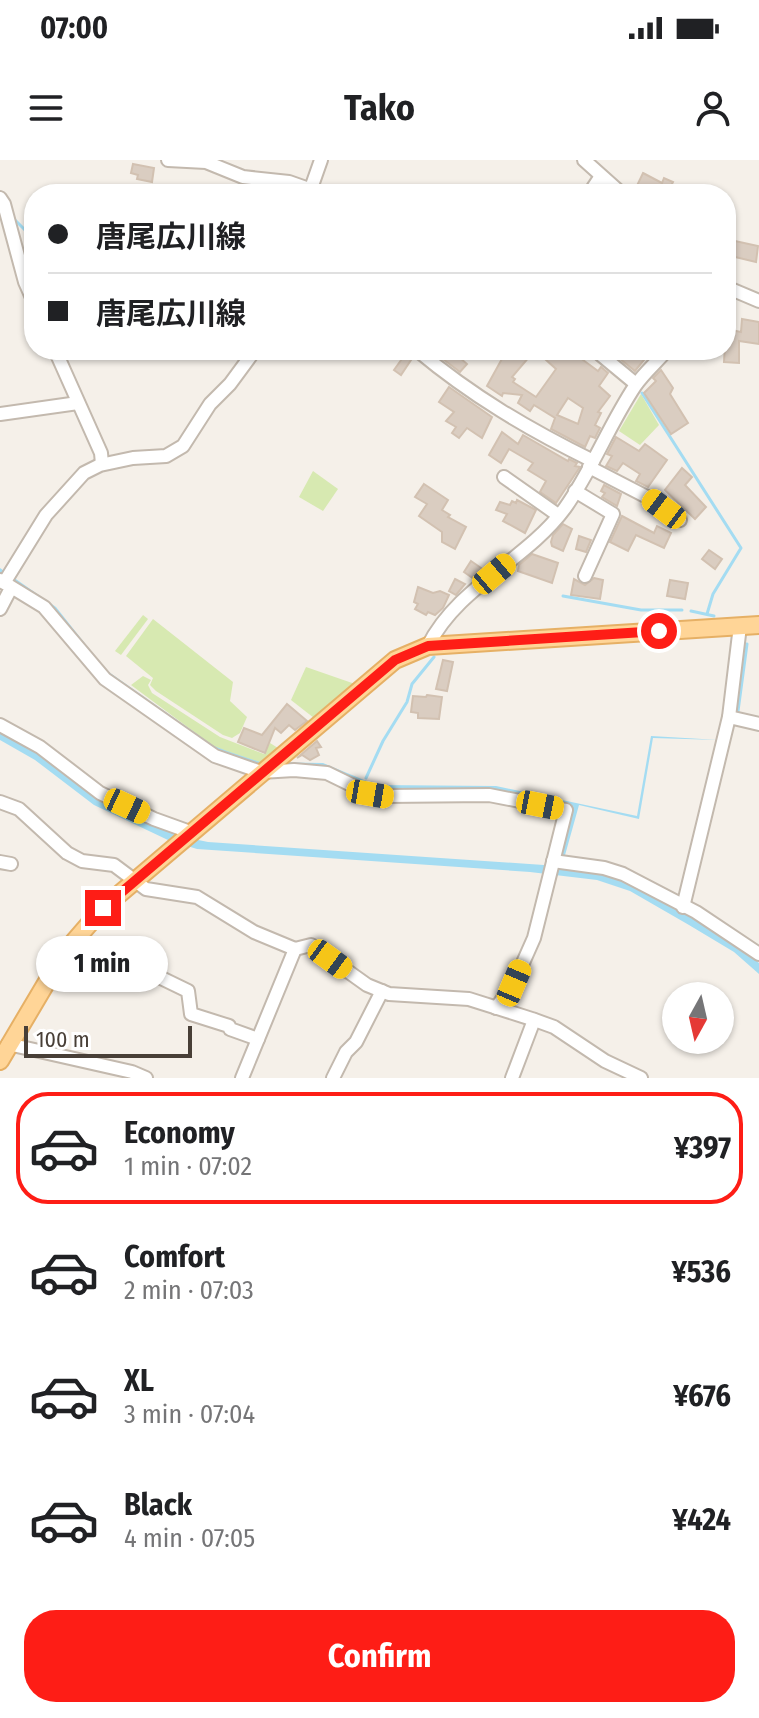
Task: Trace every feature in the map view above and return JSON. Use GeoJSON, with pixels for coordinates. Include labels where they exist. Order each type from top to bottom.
{"type":"FeatureCollection","features":[{"type":"Feature","properties":{"kind":"main road"},"geometry":{"type":"LineString","coordinates":[[0,1061],[4,1042],[64,953],[103,908],[395,660],[428,646],[759,625]]}},
{"type":"Feature","properties":{"kind":"street"},"geometry":{"type":"LineString","coordinates":[[168,160],[206,162],[243,177],[294,184]]}},
{"type":"Feature","properties":{"kind":"street"},"geometry":{"type":"LineString","coordinates":[[316,184],[321,160]]}},
{"type":"Feature","properties":{"kind":"street"},"geometry":{"type":"LineString","coordinates":[[584,160],[610,184]]}},
{"type":"Feature","properties":{"kind":"street"},"geometry":{"type":"LineString","coordinates":[[596,184],[601,176]]}},
{"type":"Feature","properties":{"kind":"street"},"geometry":{"type":"LineString","coordinates":[[0,198],[24,278]]}},
{"type":"Feature","properties":{"kind":"street"},"geometry":{"type":"LineString","coordinates":[[736,292],[759,298]]}},
{"type":"Feature","properties":{"kind":"street"},"geometry":{"type":"LineString","coordinates":[[59,360],[101,453],[102,464]]}},
{"type":"Feature","properties":{"kind":"street"},"geometry":{"type":"LineString","coordinates":[[0,609],[6,581],[46,515],[84,473],[102,464],[166,456],[183,446],[210,404],[248,360]]}},
{"type":"Feature","properties":{"kind":"street"},"geometry":{"type":"LineString","coordinates":[[429,360],[456,382],[528,429],[649,498],[680,520]]}},
{"type":"Feature","properties":{"kind":"street"},"geometry":{"type":"LineString","coordinates":[[607,360],[636,384]]}},
{"type":"Feature","properties":{"kind":"street"},"geometry":{"type":"LineString","coordinates":[[428,646],[452,609],[537,538],[558,515],[636,384],[658,360]]}},
{"type":"Feature","properties":{"kind":"street"},"geometry":{"type":"LineString","coordinates":[[0,414],[78,403]]}},
{"type":"Feature","properties":{"kind":"street"},"geometry":{"type":"LineString","coordinates":[[504,477],[558,515]]}},
{"type":"Feature","properties":{"kind":"street"},"geometry":{"type":"LineString","coordinates":[[575,491],[613,514],[585,576]]}},
{"type":"Feature","properties":{"kind":"street"},"geometry":{"type":"LineString","coordinates":[[6,581],[44,607],[105,679],[215,756],[267,767],[327,773],[370,794],[489,795],[566,810],[534,938],[514,983],[496,1008]]}},
{"type":"Feature","properties":{"kind":"street"},"geometry":{"type":"LineString","coordinates":[[683,907],[729,717],[740,626]]}},
{"type":"Feature","properties":{"kind":"street"},"geometry":{"type":"LineString","coordinates":[[729,717],[759,724]]}},
{"type":"Feature","properties":{"kind":"street"},"geometry":{"type":"LineString","coordinates":[[0,725],[40,747],[100,793],[184,837]]}},
{"type":"Feature","properties":{"kind":"street"},"geometry":{"type":"LineString","coordinates":[[0,802],[19,809],[67,853],[82,861],[114,865],[146,889],[197,897],[254,932],[295,949],[311,945],[367,985],[413,997],[469,999],[534,1020],[554,1027],[605,1061],[641,1078]]}},
{"type":"Feature","properties":{"kind":"street"},"geometry":{"type":"LineString","coordinates":[[551,867],[604,868],[623,874],[696,912],[759,954]]}},
{"type":"Feature","properties":{"kind":"street"},"geometry":{"type":"LineString","coordinates":[[242,1078],[295,949]]}},
{"type":"Feature","properties":{"kind":"street"},"geometry":{"type":"LineString","coordinates":[[64,953],[86,964],[155,975],[188,991],[191,1014],[258,1039]]}},
{"type":"Feature","properties":{"kind":"street"},"geometry":{"type":"LineString","coordinates":[[333,1078],[382,991]]}},
{"type":"Feature","properties":{"kind":"street"},"geometry":{"type":"LineString","coordinates":[[512,1078],[534,1020]]}},
{"type":"Feature","properties":{"kind":"street"},"geometry":{"type":"LineString","coordinates":[[4,1042],[146,1078]]}},
{"type":"Feature","properties":{"kind":"green space"},"geometry":{"type":"Polygon","coordinates":[[[641,394],[659,425],[640,445],[619,431],[641,394]]]}},
{"type":"Feature","properties":{"kind":"green space"},"geometry":{"type":"Polygon","coordinates":[[[313,471],[338,489],[323,511],[299,497],[313,471]]]}},
{"type":"Feature","properties":{"kind":"green space"},"geometry":{"type":"Polygon","coordinates":[[[143,615],[148,619],[121,655],[115,651],[143,615]]]}},
{"type":"Feature","properties":{"kind":"green space"},"geometry":{"type":"Polygon","coordinates":[[[153,619],[233,682],[230,701],[247,717],[240,733],[232,738],[223,735],[156,691],[150,685],[153,678],[126,656],[153,619]]]}},
{"type":"Feature","properties":{"kind":"green space"},"geometry":{"type":"Polygon","coordinates":[[[306,667],[355,684],[314,718],[291,700],[306,667]]]}},
{"type":"Feature","properties":{"kind":"green space"},"geometry":{"type":"Polygon","coordinates":[[[143,676],[151,680],[148,685],[152,693],[220,737],[264,754],[270,743],[278,748],[260,763],[217,749],[131,685],[143,676]]]}},
{"type":"Feature","properties":{"kind":"water"},"geometry":{"type":"Polygon","coordinates":[[[0,568],[56,607],[106,670],[214,746],[260,762],[323,763],[376,785],[496,786],[637,816],[651,736],[719,740],[653,738],[639,819],[579,805],[562,866],[611,875],[667,902],[746,952],[759,963],[759,974],[734,952],[689,925],[630,891],[597,880],[530,872],[197,849],[168,840],[94,805],[35,760],[0,740],[0,731],[39,752],[101,798],[179,836],[208,842],[558,866],[570,807],[372,790],[333,771],[259,767],[225,756],[109,678],[37,598],[0,574],[0,568]]]}},
{"type":"Feature","properties":{"kind":"building"},"geometry":{"type":"Polygon","coordinates":[[[133,164],[154,168],[152,182],[137,179],[138,175],[131,173],[133,164]]]}},
{"type":"Feature","properties":{"kind":"building"},"geometry":{"type":"Polygon","coordinates":[[[643,173],[662,183],[664,178],[673,182],[672,184],[638,184],[643,173]]]}},
{"type":"Feature","properties":{"kind":"building"},"geometry":{"type":"Polygon","coordinates":[[[736,241],[758,246],[756,262],[736,257],[736,241]]]}},
{"type":"Feature","properties":{"kind":"building"},"geometry":{"type":"Polygon","coordinates":[[[742,319],[759,322],[759,344],[739,341],[739,363],[724,362],[736,360],[736,331],[741,332],[742,319]]]}},
{"type":"Feature","properties":{"kind":"building"},"geometry":{"type":"Polygon","coordinates":[[[401,360],[411,360],[401,375],[394,370],[401,360]]]}},
{"type":"Feature","properties":{"kind":"building"},"geometry":{"type":"Polygon","coordinates":[[[444,360],[462,360],[467,364],[460,372],[444,360]]]}},
{"type":"Feature","properties":{"kind":"building"},"geometry":{"type":"Polygon","coordinates":[[[501,360],[526,360],[512,377],[515,379],[513,382],[536,397],[556,369],[546,360],[583,360],[598,371],[601,367],[608,373],[599,386],[610,396],[598,412],[601,413],[595,425],[600,428],[595,438],[590,436],[585,447],[551,429],[555,418],[534,405],[530,411],[518,403],[522,395],[503,393],[502,396],[487,386],[501,360]],[[568,398],[557,415],[578,424],[583,408],[568,398]]]}},
{"type":"Feature","properties":{"kind":"building"},"geometry":{"type":"Polygon","coordinates":[[[621,360],[644,360],[635,371],[621,360]]]}},
{"type":"Feature","properties":{"kind":"building"},"geometry":{"type":"Polygon","coordinates":[[[661,370],[673,388],[670,394],[688,423],[671,434],[644,393],[656,381],[653,378],[661,370]]]}},
{"type":"Feature","properties":{"kind":"building"},"geometry":{"type":"Polygon","coordinates":[[[449,387],[492,417],[482,438],[467,428],[459,438],[452,433],[456,427],[446,421],[454,412],[439,402],[449,387]]]}},
{"type":"Feature","properties":{"kind":"building"},"geometry":{"type":"Polygon","coordinates":[[[502,432],[518,444],[523,435],[577,463],[575,466],[580,467],[556,503],[540,492],[546,481],[528,470],[533,463],[509,449],[501,463],[489,455],[502,432]]]}},
{"type":"Feature","properties":{"kind":"building"},"geometry":{"type":"Polygon","coordinates":[[[616,437],[639,451],[645,444],[667,460],[648,487],[636,481],[640,474],[623,463],[617,471],[606,466],[612,456],[607,454],[616,437]]]}},
{"type":"Feature","properties":{"kind":"building"},"geometry":{"type":"Polygon","coordinates":[[[682,468],[692,477],[685,485],[706,507],[695,519],[665,490],[682,468]]]}},
{"type":"Feature","properties":{"kind":"building"},"geometry":{"type":"Polygon","coordinates":[[[424,484],[448,500],[442,510],[466,527],[455,549],[442,542],[442,532],[419,516],[427,504],[415,497],[424,484]]]}},
{"type":"Feature","properties":{"kind":"building"},"geometry":{"type":"Polygon","coordinates":[[[604,485],[621,494],[617,506],[602,497],[604,485]]]}},
{"type":"Feature","properties":{"kind":"building"},"geometry":{"type":"Polygon","coordinates":[[[517,500],[536,510],[525,533],[503,521],[507,514],[496,510],[500,502],[510,505],[517,500]]]}},
{"type":"Feature","properties":{"kind":"building"},"geometry":{"type":"Polygon","coordinates":[[[622,516],[654,533],[657,526],[671,533],[664,548],[636,535],[628,551],[610,542],[622,516]]]}},
{"type":"Feature","properties":{"kind":"building"},"geometry":{"type":"Polygon","coordinates":[[[563,524],[572,529],[563,551],[552,546],[551,542],[563,524]]]}},
{"type":"Feature","properties":{"kind":"building"},"geometry":{"type":"Polygon","coordinates":[[[579,536],[591,540],[586,552],[576,549],[579,536]]]}},
{"type":"Feature","properties":{"kind":"building"},"geometry":{"type":"Polygon","coordinates":[[[709,550],[722,559],[715,569],[702,559],[709,550]]]}},
{"type":"Feature","properties":{"kind":"building"},"geometry":{"type":"Polygon","coordinates":[[[532,554],[558,563],[552,583],[518,571],[519,565],[532,554]]]}},
{"type":"Feature","properties":{"kind":"building"},"geometry":{"type":"Polygon","coordinates":[[[471,561],[484,570],[474,579],[464,572],[471,561]]]}},
{"type":"Feature","properties":{"kind":"building"},"geometry":{"type":"Polygon","coordinates":[[[594,578],[603,580],[600,599],[571,595],[574,579],[585,585],[594,578]]]}},
{"type":"Feature","properties":{"kind":"building"},"geometry":{"type":"Polygon","coordinates":[[[455,579],[465,584],[456,595],[449,591],[455,579]]]}},
{"type":"Feature","properties":{"kind":"building"},"geometry":{"type":"Polygon","coordinates":[[[670,580],[688,583],[685,599],[667,596],[670,580]]]}},
{"type":"Feature","properties":{"kind":"building"},"geometry":{"type":"Polygon","coordinates":[[[418,587],[449,595],[443,608],[435,615],[428,612],[426,615],[415,609],[418,587]]]}},
{"type":"Feature","properties":{"kind":"building"},"geometry":{"type":"Polygon","coordinates":[[[443,660],[453,662],[447,691],[436,689],[443,660]]]}},
{"type":"Feature","properties":{"kind":"building"},"geometry":{"type":"Polygon","coordinates":[[[413,696],[442,697],[439,719],[418,718],[418,713],[411,712],[413,696]]]}},
{"type":"Feature","properties":{"kind":"building"},"geometry":{"type":"Polygon","coordinates":[[[287,704],[307,721],[295,730],[289,725],[281,733],[275,728],[265,753],[238,742],[244,728],[262,735],[287,704]]]}},
{"type":"Feature","properties":{"kind":"building"},"geometry":{"type":"Polygon","coordinates":[[[317,741],[321,747],[316,748],[319,755],[310,760],[302,755],[297,758],[317,741]]]}},
{"type":"Feature","properties":{"kind":"waterway"},"geometry":{"type":"LineString","coordinates":[[14,219],[24,229]]}},
{"type":"Feature","properties":{"kind":"waterway"},"geometry":{"type":"LineString","coordinates":[[642,393],[741,548],[713,594],[707,614]]}},
{"type":"Feature","properties":{"kind":"waterway"},"geometry":{"type":"LineString","coordinates":[[563,596],[641,610],[682,610]]}},
{"type":"Feature","properties":{"kind":"waterway"},"geometry":{"type":"LineString","coordinates":[[691,611],[714,616]]}},
{"type":"Feature","properties":{"kind":"waterway"},"geometry":{"type":"LineString","coordinates":[[738,711],[747,644]]}},
{"type":"Feature","properties":{"kind":"waterway"},"geometry":{"type":"LineString","coordinates":[[366,778],[383,741],[407,702],[412,684],[434,657]]}},
{"type":"Feature","properties":{"kind":"waterway"},"geometry":{"type":"LineString","coordinates":[[518,989],[529,963]]}},
{"type":"Feature","properties":{"kind":"route"},"geometry":{"type":"LineString","coordinates":[[103,908],[395,660],[428,646],[659,631]]}}]}
